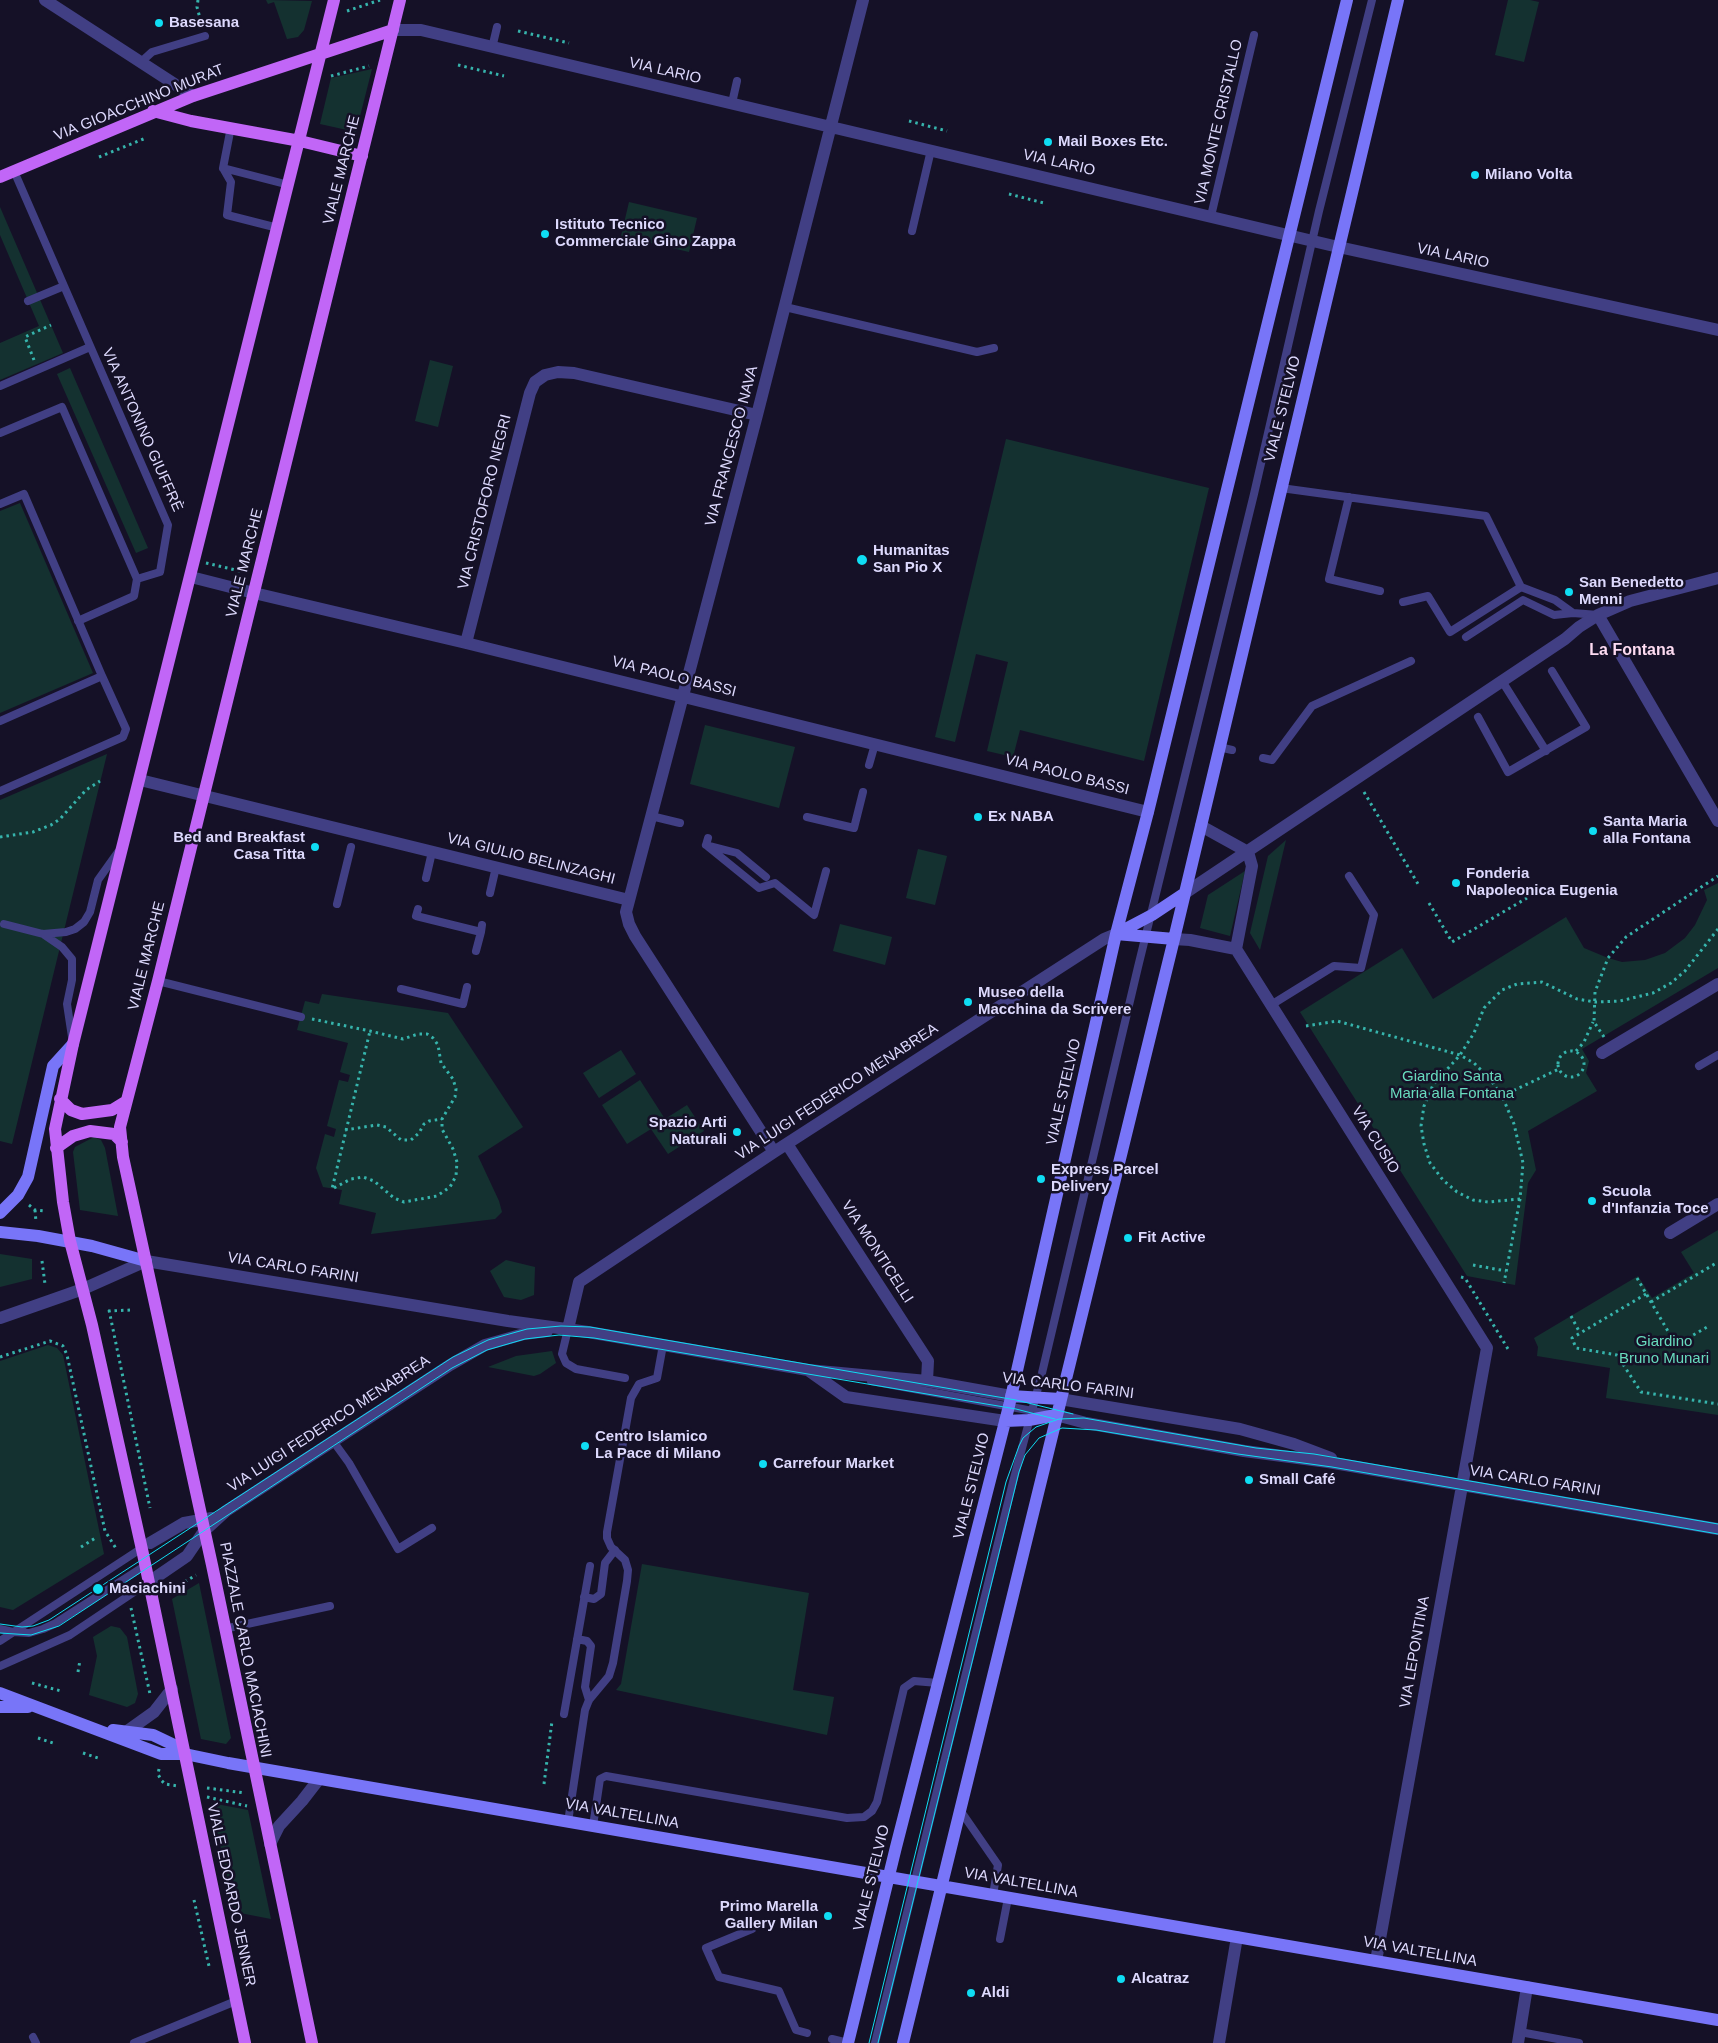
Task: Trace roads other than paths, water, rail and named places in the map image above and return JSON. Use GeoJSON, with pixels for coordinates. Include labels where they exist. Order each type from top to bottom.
{"type":"FeatureCollection","features":[{"type":"Feature","properties":{"kind":"main road"},"geometry":{"type":"LineString","coordinates":[[185,1754],[149,1582],[146,1546],[70,1241],[56,1148],[55,1129],[73,1044],[334,0]]}},
{"type":"Feature","properties":{"kind":"main road","name":"VIALE MARCHE"},"geometry":{"type":"LineString","coordinates":[[125,1102],[158,981],[400,0]]}},
{"type":"Feature","properties":{"kind":"main road"},"geometry":{"type":"LineString","coordinates":[[1148,812],[1348,0]]}},
{"type":"Feature","properties":{"kind":"main road","name":"VIALE STELVIO"},"geometry":{"type":"LineString","coordinates":[[1174,939],[1200,826],[1225,748],[1281,488],[1398,0]]}},
{"type":"Feature","properties":{"kind":"main road"},"geometry":{"type":"LineString","coordinates":[[321,53],[393,30]]}},
{"type":"Feature","properties":{"kind":"main road","name":"VIA GIOACCHINO MURAT"},"geometry":{"type":"LineString","coordinates":[[0,177],[153,111],[321,53]]}},
{"type":"Feature","properties":{"kind":"main road"},"geometry":{"type":"LineString","coordinates":[[153,111],[191,121],[300,141],[362,156]]}},
{"type":"Feature","properties":{"kind":"main road","name":"VIALE STELVIO"},"geometry":{"type":"LineString","coordinates":[[848,2043],[1010,1401],[1116,934],[1148,812]]}},
{"type":"Feature","properties":{"kind":"main road"},"geometry":{"type":"LineString","coordinates":[[1116,934],[1152,915],[1185,893]]}},
{"type":"Feature","properties":{"kind":"main road"},"geometry":{"type":"LineString","coordinates":[[903,2043],[1174,939],[1116,934]]}},
{"type":"Feature","properties":{"kind":"main road"},"geometry":{"type":"LineString","coordinates":[[0,1212],[18,1195],[28,1177],[53,1066],[73,1044]]}},
{"type":"Feature","properties":{"kind":"main road"},"geometry":{"type":"LineString","coordinates":[[60,1099],[71,1110],[82,1114],[112,1110],[125,1102]]}},
{"type":"Feature","properties":{"kind":"main road","name":"PIAZZALE CARLO MACIACHINI"},"geometry":{"type":"LineString","coordinates":[[0,1693],[161,1754],[185,1754],[253,1767],[123,1157],[120,1127],[125,1102]]}},
{"type":"Feature","properties":{"kind":"main road"},"geometry":{"type":"LineString","coordinates":[[56,1148],[73,1136],[90,1131],[114,1134],[122,1142]]}},
{"type":"Feature","properties":{"kind":"main road"},"geometry":{"type":"LineString","coordinates":[[0,1232],[70,1241],[146,1260]]}},
{"type":"Feature","properties":{"kind":"main road","name":"VIA CARLO FARINI"},"geometry":{"type":"LineString","coordinates":[[1005,1421],[1060,1398]]}},
{"type":"Feature","properties":{"kind":"main road","name":"VIA CARLO FARINI"},"geometry":{"type":"LineString","coordinates":[[1010,1401],[1056,1415]]}},
{"type":"Feature","properties":{"kind":"main road","name":"PIAZZALE CARLO MACIACHINI"},"geometry":{"type":"LineString","coordinates":[[0,1707],[33,1707]]}},
{"type":"Feature","properties":{"kind":"main road","name":"PIAZZALE CARLO MACIACHINI"},"geometry":{"type":"LineString","coordinates":[[94,1728],[161,1738],[185,1754]]}},
{"type":"Feature","properties":{"kind":"main road","name":"VIALE EDOARDO JENNER"},"geometry":{"type":"LineString","coordinates":[[185,1754],[245,2043]]}},
{"type":"Feature","properties":{"kind":"main road"},"geometry":{"type":"LineString","coordinates":[[253,1767],[312,2043]]}},
{"type":"Feature","properties":{"kind":"main road","name":"VIA VALTELLINA"},"geometry":{"type":"LineString","coordinates":[[253,1767],[1718,2020]]}},
{"type":"Feature","properties":{"kind":"street"},"geometry":{"type":"LineString","coordinates":[[45,0],[192,96]]}},
{"type":"Feature","properties":{"kind":"street","name":"VIA FRANCESCO NAVA"},"geometry":{"type":"LineString","coordinates":[[629,900],[757,415],[863,0]]}},
{"type":"Feature","properties":{"kind":"street","name":"VIA LARIO"},"geometry":{"type":"LineString","coordinates":[[393,30],[421,30],[1339,247],[1718,330]]}},
{"type":"Feature","properties":{"kind":"street","name":"VIA CRISTOFORO NEGRI"},"geometry":{"type":"LineString","coordinates":[[466,643],[530,393],[535,382],[546,375],[558,372],[574,373],[757,415]]}},
{"type":"Feature","properties":{"kind":"street","name":"VIA PAOLO BASSI"},"geometry":{"type":"LineString","coordinates":[[191,577],[1148,812]]}},
{"type":"Feature","properties":{"kind":"street"},"geometry":{"type":"LineString","coordinates":[[1185,893],[1598,615],[1630,601],[1718,578]]}},
{"type":"Feature","properties":{"kind":"street"},"geometry":{"type":"LineString","coordinates":[[1598,615],[1714,806],[1718,821]]}},
{"type":"Feature","properties":{"kind":"street","name":"VIA GIULIO BELINZAGHI"},"geometry":{"type":"LineString","coordinates":[[140,780],[629,900],[626,912],[635,936],[774,1152]]}},
{"type":"Feature","properties":{"kind":"street"},"geometry":{"type":"LineString","coordinates":[[1174,939],[1190,940],[1236,949],[1252,866],[1248,852],[1200,826]]}},
{"type":"Feature","properties":{"kind":"street","name":"VIA LUIGI FEDERICO MENABREA"},"geometry":{"type":"LineString","coordinates":[[226,1511],[450,1365],[485,1345],[524,1334],[568,1329],[579,1282],[774,1152],[1104,939],[1116,934]]}},
{"type":"Feature","properties":{"kind":"street","name":"VIA CUSIO"},"geometry":{"type":"LineString","coordinates":[[1236,949],[1487,1348]]}},
{"type":"Feature","properties":{"kind":"street"},"geometry":{"type":"LineString","coordinates":[[1606,1050],[1718,984]]}},
{"type":"Feature","properties":{"kind":"street","name":"VIA MONTICELLI"},"geometry":{"type":"LineString","coordinates":[[787,1144],[928,1360],[927,1381]]}},
{"type":"Feature","properties":{"kind":"street"},"geometry":{"type":"LineString","coordinates":[[1670,1233],[1718,1204]]}},
{"type":"Feature","properties":{"kind":"street"},"geometry":{"type":"LineString","coordinates":[[0,1318],[83,1290],[146,1260]]}},
{"type":"Feature","properties":{"kind":"street","name":"VIA CARLO FARINI"},"geometry":{"type":"LineString","coordinates":[[146,1260],[808,1370],[927,1381],[1010,1401]]}},
{"type":"Feature","properties":{"kind":"street","name":"VIA LEPONTINA"},"geometry":{"type":"LineString","coordinates":[[1376,1961],[1487,1348]]}},
{"type":"Feature","properties":{"kind":"street","name":"VIA CARLO FARINI"},"geometry":{"type":"LineString","coordinates":[[808,1370],[846,1397],[1005,1421]]}},
{"type":"Feature","properties":{"kind":"street","name":"VIA CARLO FARINI"},"geometry":{"type":"LineString","coordinates":[[1060,1398],[1240,1429],[1301,1446],[1347,1465]]}},
{"type":"Feature","properties":{"kind":"street","name":"VIA CARLO FARINI"},"geometry":{"type":"LineString","coordinates":[[1056,1415],[1086,1423],[1244,1451],[1347,1465],[1718,1529]]}},
{"type":"Feature","properties":{"kind":"street","name":"PIAZZALE CARLO MACIACHINI"},"geometry":{"type":"LineString","coordinates":[[149,1582],[187,1556],[203,1526],[226,1511]]}},
{"type":"Feature","properties":{"kind":"street","name":"PIAZZALE CARLO MACIACHINI"},"geometry":{"type":"LineString","coordinates":[[146,1546],[180,1525],[203,1526]]}},
{"type":"Feature","properties":{"kind":"street"},"geometry":{"type":"LineString","coordinates":[[126,1732],[154,1712],[172,1689]]}},
{"type":"Feature","properties":{"kind":"street"},"geometry":{"type":"LineString","coordinates":[[270,1844],[280,1826],[318,1779]]}},
{"type":"Feature","properties":{"kind":"street"},"geometry":{"type":"LineString","coordinates":[[1219,2043],[1238,1937]]}},
{"type":"Feature","properties":{"kind":"street"},"geometry":{"type":"LineString","coordinates":[[1519,2037],[1527,1987]]}},
{"type":"Feature","properties":{"kind":"lane","name":"VIALE STELVIO"},"geometry":{"type":"LineString","coordinates":[[1146,936],[1254,494],[1312,240],[1372,0]]}},
{"type":"Feature","properties":{"kind":"lane"},"geometry":{"type":"LineString","coordinates":[[492,48],[497,26]]}},
{"type":"Feature","properties":{"kind":"lane","name":"VIA MONTE CRISTALLO"},"geometry":{"type":"LineString","coordinates":[[1211,216],[1254,35]]}},
{"type":"Feature","properties":{"kind":"lane"},"geometry":{"type":"LineString","coordinates":[[141,62],[152,52],[205,36]]}},
{"type":"Feature","properties":{"kind":"lane"},"geometry":{"type":"LineString","coordinates":[[732,104],[737,81]]}},
{"type":"Feature","properties":{"kind":"lane"},"geometry":{"type":"LineString","coordinates":[[231,127],[223,168],[231,182],[227,215],[278,228]]}},
{"type":"Feature","properties":{"kind":"lane"},"geometry":{"type":"LineString","coordinates":[[912,231],[931,150]]}},
{"type":"Feature","properties":{"kind":"lane"},"geometry":{"type":"LineString","coordinates":[[223,168],[289,185]]}},
{"type":"Feature","properties":{"kind":"lane","name":"VIA ANTONINO GIUFFRÈ"},"geometry":{"type":"LineString","coordinates":[[14,171],[168,525],[160,572],[137,579]]}},
{"type":"Feature","properties":{"kind":"lane"},"geometry":{"type":"LineString","coordinates":[[28,301],[64,286]]}},
{"type":"Feature","properties":{"kind":"lane"},"geometry":{"type":"LineString","coordinates":[[784,308],[977,352],[994,348]]}},
{"type":"Feature","properties":{"kind":"lane","name":"VIA ANTONINO GIUFFRÈ"},"geometry":{"type":"LineString","coordinates":[[0,386],[90,346]]}},
{"type":"Feature","properties":{"kind":"lane"},"geometry":{"type":"LineString","coordinates":[[0,432],[62,407],[137,579],[134,596],[78,621]]}},
{"type":"Feature","properties":{"kind":"lane"},"geometry":{"type":"LineString","coordinates":[[1281,488],[1486,516],[1521,588],[1555,600],[1572,613]]}},
{"type":"Feature","properties":{"kind":"lane"},"geometry":{"type":"LineString","coordinates":[[0,504],[24,494],[126,729],[123,737],[0,791]]}},
{"type":"Feature","properties":{"kind":"lane"},"geometry":{"type":"LineString","coordinates":[[1349,497],[1329,579],[1380,591]]}},
{"type":"Feature","properties":{"kind":"lane"},"geometry":{"type":"LineString","coordinates":[[1403,602],[1428,596],[1450,632],[1521,588]]}},
{"type":"Feature","properties":{"kind":"lane"},"geometry":{"type":"LineString","coordinates":[[1466,637],[1523,600],[1554,615],[1572,613],[1598,615]]}},
{"type":"Feature","properties":{"kind":"lane"},"geometry":{"type":"LineString","coordinates":[[1263,758],[1272,760],[1312,706],[1411,661]]}},
{"type":"Feature","properties":{"kind":"lane"},"geometry":{"type":"LineString","coordinates":[[1478,717],[1508,772],[1586,728],[1552,671]]}},
{"type":"Feature","properties":{"kind":"lane"},"geometry":{"type":"LineString","coordinates":[[0,720],[102,676]]}},
{"type":"Feature","properties":{"kind":"lane"},"geometry":{"type":"LineString","coordinates":[[1502,681],[1546,751]]}},
{"type":"Feature","properties":{"kind":"lane"},"geometry":{"type":"LineString","coordinates":[[870,765],[875,744]]}},
{"type":"Feature","properties":{"kind":"lane"},"geometry":{"type":"LineString","coordinates":[[807,817],[854,828],[863,792]]}},
{"type":"Feature","properties":{"kind":"lane"},"geometry":{"type":"LineString","coordinates":[[651,816],[680,823]]}},
{"type":"Feature","properties":{"kind":"lane"},"geometry":{"type":"LineString","coordinates":[[766,877],[737,853],[707,841],[759,888],[775,883],[814,914],[826,871]]}},
{"type":"Feature","properties":{"kind":"lane"},"geometry":{"type":"LineString","coordinates":[[4,924],[43,934],[66,932],[75,929],[84,922],[90,912],[98,880],[124,842]]}},
{"type":"Feature","properties":{"kind":"lane"},"geometry":{"type":"LineString","coordinates":[[337,904],[351,847]]}},
{"type":"Feature","properties":{"kind":"lane"},"geometry":{"type":"LineString","coordinates":[[426,878],[432,852]]}},
{"type":"Feature","properties":{"kind":"lane"},"geometry":{"type":"LineString","coordinates":[[490,893],[496,867]]}},
{"type":"Feature","properties":{"kind":"lane"},"geometry":{"type":"LineString","coordinates":[[1271,1005],[1334,966],[1361,968],[1374,915],[1349,876]]}},
{"type":"Feature","properties":{"kind":"lane"},"geometry":{"type":"LineString","coordinates":[[418,909],[416,916],[481,929],[476,951]]}},
{"type":"Feature","properties":{"kind":"lane"},"geometry":{"type":"LineString","coordinates":[[43,934],[62,947],[72,959],[72,980],[66,1004],[73,1044]]}},
{"type":"Feature","properties":{"kind":"lane"},"geometry":{"type":"LineString","coordinates":[[875,2043],[1042,1373],[1146,936]]}},
{"type":"Feature","properties":{"kind":"lane"},"geometry":{"type":"LineString","coordinates":[[158,981],[301,1017]]}},
{"type":"Feature","properties":{"kind":"lane"},"geometry":{"type":"LineString","coordinates":[[401,989],[463,1004],[467,987]]}},
{"type":"Feature","properties":{"kind":"lane"},"geometry":{"type":"LineString","coordinates":[[1699,1066],[1718,1055]]}},
{"type":"Feature","properties":{"kind":"lane"},"geometry":{"type":"LineString","coordinates":[[568,1329],[562,1354],[566,1364],[576,1369],[625,1378]]}},
{"type":"Feature","properties":{"kind":"lane"},"geometry":{"type":"LineString","coordinates":[[568,1822],[585,1710],[589,1700],[609,1676],[624,1600],[628,1570],[625,1560],[608,1542],[607,1532],[630,1398],[639,1384],[657,1378],[664,1345]]}},
{"type":"Feature","properties":{"kind":"lane","name":"VIA CARLO FARINI"},"geometry":{"type":"LineString","coordinates":[[808,1370],[1010,1401]]}},
{"type":"Feature","properties":{"kind":"lane"},"geometry":{"type":"LineString","coordinates":[[333,1441],[349,1463],[398,1549],[432,1528]]}},
{"type":"Feature","properties":{"kind":"lane","name":"PIAZZALE CARLO MACIACHINI"},"geometry":{"type":"LineString","coordinates":[[0,1641],[146,1546]]}},
{"type":"Feature","properties":{"kind":"lane"},"geometry":{"type":"LineString","coordinates":[[584,1597],[594,1599],[600,1594],[605,1563],[615,1550]]}},
{"type":"Feature","properties":{"kind":"lane","name":"PIAZZALE CARLO MACIACHINI"},"geometry":{"type":"LineString","coordinates":[[0,1629],[29,1633],[54,1624],[146,1564]]}},
{"type":"Feature","properties":{"kind":"lane"},"geometry":{"type":"LineString","coordinates":[[564,1714],[590,1566]]}},
{"type":"Feature","properties":{"kind":"lane","name":"PIAZZALE CARLO MACIACHINI"},"geometry":{"type":"LineString","coordinates":[[0,1666],[70,1635],[149,1582]]}},
{"type":"Feature","properties":{"kind":"lane"},"geometry":{"type":"LineString","coordinates":[[224,1629],[330,1606]]}},
{"type":"Feature","properties":{"kind":"lane"},"geometry":{"type":"LineString","coordinates":[[577,1639],[587,1641],[591,1646],[585,1687],[589,1700]]}},
{"type":"Feature","properties":{"kind":"lane"},"geometry":{"type":"LineString","coordinates":[[593,1826],[600,1779],[606,1776],[847,1818],[864,1817],[872,1811],[877,1802],[904,1688],[914,1681],[938,1683]]}},
{"type":"Feature","properties":{"kind":"lane"},"geometry":{"type":"LineString","coordinates":[[960,1810],[998,1865],[993,1895]]}},
{"type":"Feature","properties":{"kind":"lane"},"geometry":{"type":"LineString","coordinates":[[1000,1938],[1008,1898]]}},
{"type":"Feature","properties":{"kind":"lane"},"geometry":{"type":"LineString","coordinates":[[752,1929],[706,1948],[719,1977],[779,1991],[796,2030],[807,2033]]}},
{"type":"Feature","properties":{"kind":"lane"},"geometry":{"type":"LineString","coordinates":[[134,2043],[236,2001]]}},
{"type":"Feature","properties":{"kind":"lane"},"geometry":{"type":"LineString","coordinates":[[1519,2037],[1579,2043]]}},
{"type":"Feature","properties":{"kind":"lane"},"geometry":{"type":"LineString","coordinates":[[832,2039],[848,2043]]}},
{"type":"Feature","properties":{"kind":"tram line"},"geometry":{"type":"LineString","coordinates":[[0,1624],[22,1627],[33,1626],[49,1620],[453,1357],[488,1340],[527,1329],[561,1326],[590,1327],[1016,1400],[1073,1414]]}},
{"type":"Feature","properties":{"kind":"tram line"},"geometry":{"type":"LineString","coordinates":[[0,1633],[31,1635],[59,1626],[452,1368],[487,1350],[525,1339],[559,1335],[594,1338],[1016,1409],[1055,1419]]}},
{"type":"Feature","properties":{"kind":"tram line"},"geometry":{"type":"LineString","coordinates":[[869,2043],[1006,1482],[1023,1438],[1036,1427],[1059,1419],[1084,1418],[1256,1448],[1314,1454],[1718,1524]]}},
{"type":"Feature","properties":{"kind":"tram line"},"geometry":{"type":"LineString","coordinates":[[878,2043],[1019,1472],[1025,1455],[1039,1438],[1062,1428],[1096,1430],[1238,1454],[1332,1467],[1718,1534]]}},
{"type":"Feature","properties":{"kind":"place","name":"Basesana"},"geometry":{"type":"Point","coordinates":[159,23]}},
{"type":"Feature","properties":{"kind":"place","name":"Mail Boxes Etc."},"geometry":{"type":"Point","coordinates":[1048,142]}},
{"type":"Feature","properties":{"kind":"place","name":"Milano Volta"},"geometry":{"type":"Point","coordinates":[1475,175]}},
{"type":"Feature","properties":{"kind":"place","name":"Istituto Tecnico Commerciale Gino Zappa"},"geometry":{"type":"Point","coordinates":[545,234]}},
{"type":"Feature","properties":{"kind":"place","name":"Humanitas San Pio X"},"geometry":{"type":"Point","coordinates":[862,560]}},
{"type":"Feature","properties":{"kind":"place","name":"San Benedetto Menni"},"geometry":{"type":"Point","coordinates":[1569,592]}},
{"type":"Feature","properties":{"kind":"place","name":"Ex NABA"},"geometry":{"type":"Point","coordinates":[978,817]}},
{"type":"Feature","properties":{"kind":"place","name":"Santa Maria alla Fontana"},"geometry":{"type":"Point","coordinates":[1593,831]}},
{"type":"Feature","properties":{"kind":"place","name":"Bed and Breakfast Casa Titta"},"geometry":{"type":"Point","coordinates":[315,847]}},
{"type":"Feature","properties":{"kind":"place","name":"Fonderia Napoleonica Eugenia"},"geometry":{"type":"Point","coordinates":[1456,883]}},
{"type":"Feature","properties":{"kind":"place","name":"Museo della Macchina da Scrivere"},"geometry":{"type":"Point","coordinates":[968,1002]}},
{"type":"Feature","properties":{"kind":"place","name":"Spazio Arti Naturali"},"geometry":{"type":"Point","coordinates":[737,1132]}},
{"type":"Feature","properties":{"kind":"place","name":"Express Parcel Delivery"},"geometry":{"type":"Point","coordinates":[1041,1179]}},
{"type":"Feature","properties":{"kind":"place","name":"Scuola d'Infanzia Toce"},"geometry":{"type":"Point","coordinates":[1592,1201]}},
{"type":"Feature","properties":{"kind":"place","name":"Fit Active"},"geometry":{"type":"Point","coordinates":[1128,1238]}},
{"type":"Feature","properties":{"kind":"place","name":"Centro Islamico La Pace di Milano"},"geometry":{"type":"Point","coordinates":[585,1446]}},
{"type":"Feature","properties":{"kind":"place","name":"Carrefour Market"},"geometry":{"type":"Point","coordinates":[763,1464]}},
{"type":"Feature","properties":{"kind":"place","name":"Small Café"},"geometry":{"type":"Point","coordinates":[1249,1480]}},
{"type":"Feature","properties":{"kind":"place","name":"Maciachini"},"geometry":{"type":"Point","coordinates":[98,1589]}},
{"type":"Feature","properties":{"kind":"place","name":"Primo Marella Gallery Milan"},"geometry":{"type":"Point","coordinates":[828,1916]}},
{"type":"Feature","properties":{"kind":"place","name":"Alcatraz"},"geometry":{"type":"Point","coordinates":[1121,1979]}},
{"type":"Feature","properties":{"kind":"place","name":"Aldi"},"geometry":{"type":"Point","coordinates":[971,1993]}},
{"type":"Feature","properties":{"kind":"district","name":"La Fontana"},"geometry":{"type":"Point","coordinates":[1632,651]}},
{"type":"Feature","properties":{"kind":"park label","name":"Giardino Santa Maria alla Fontana"},"geometry":{"type":"Point","coordinates":[1452,1086]}},
{"type":"Feature","properties":{"kind":"park label","name":"Giardino Bruno Munari"},"geometry":{"type":"Point","coordinates":[1664,1350]}}]}
